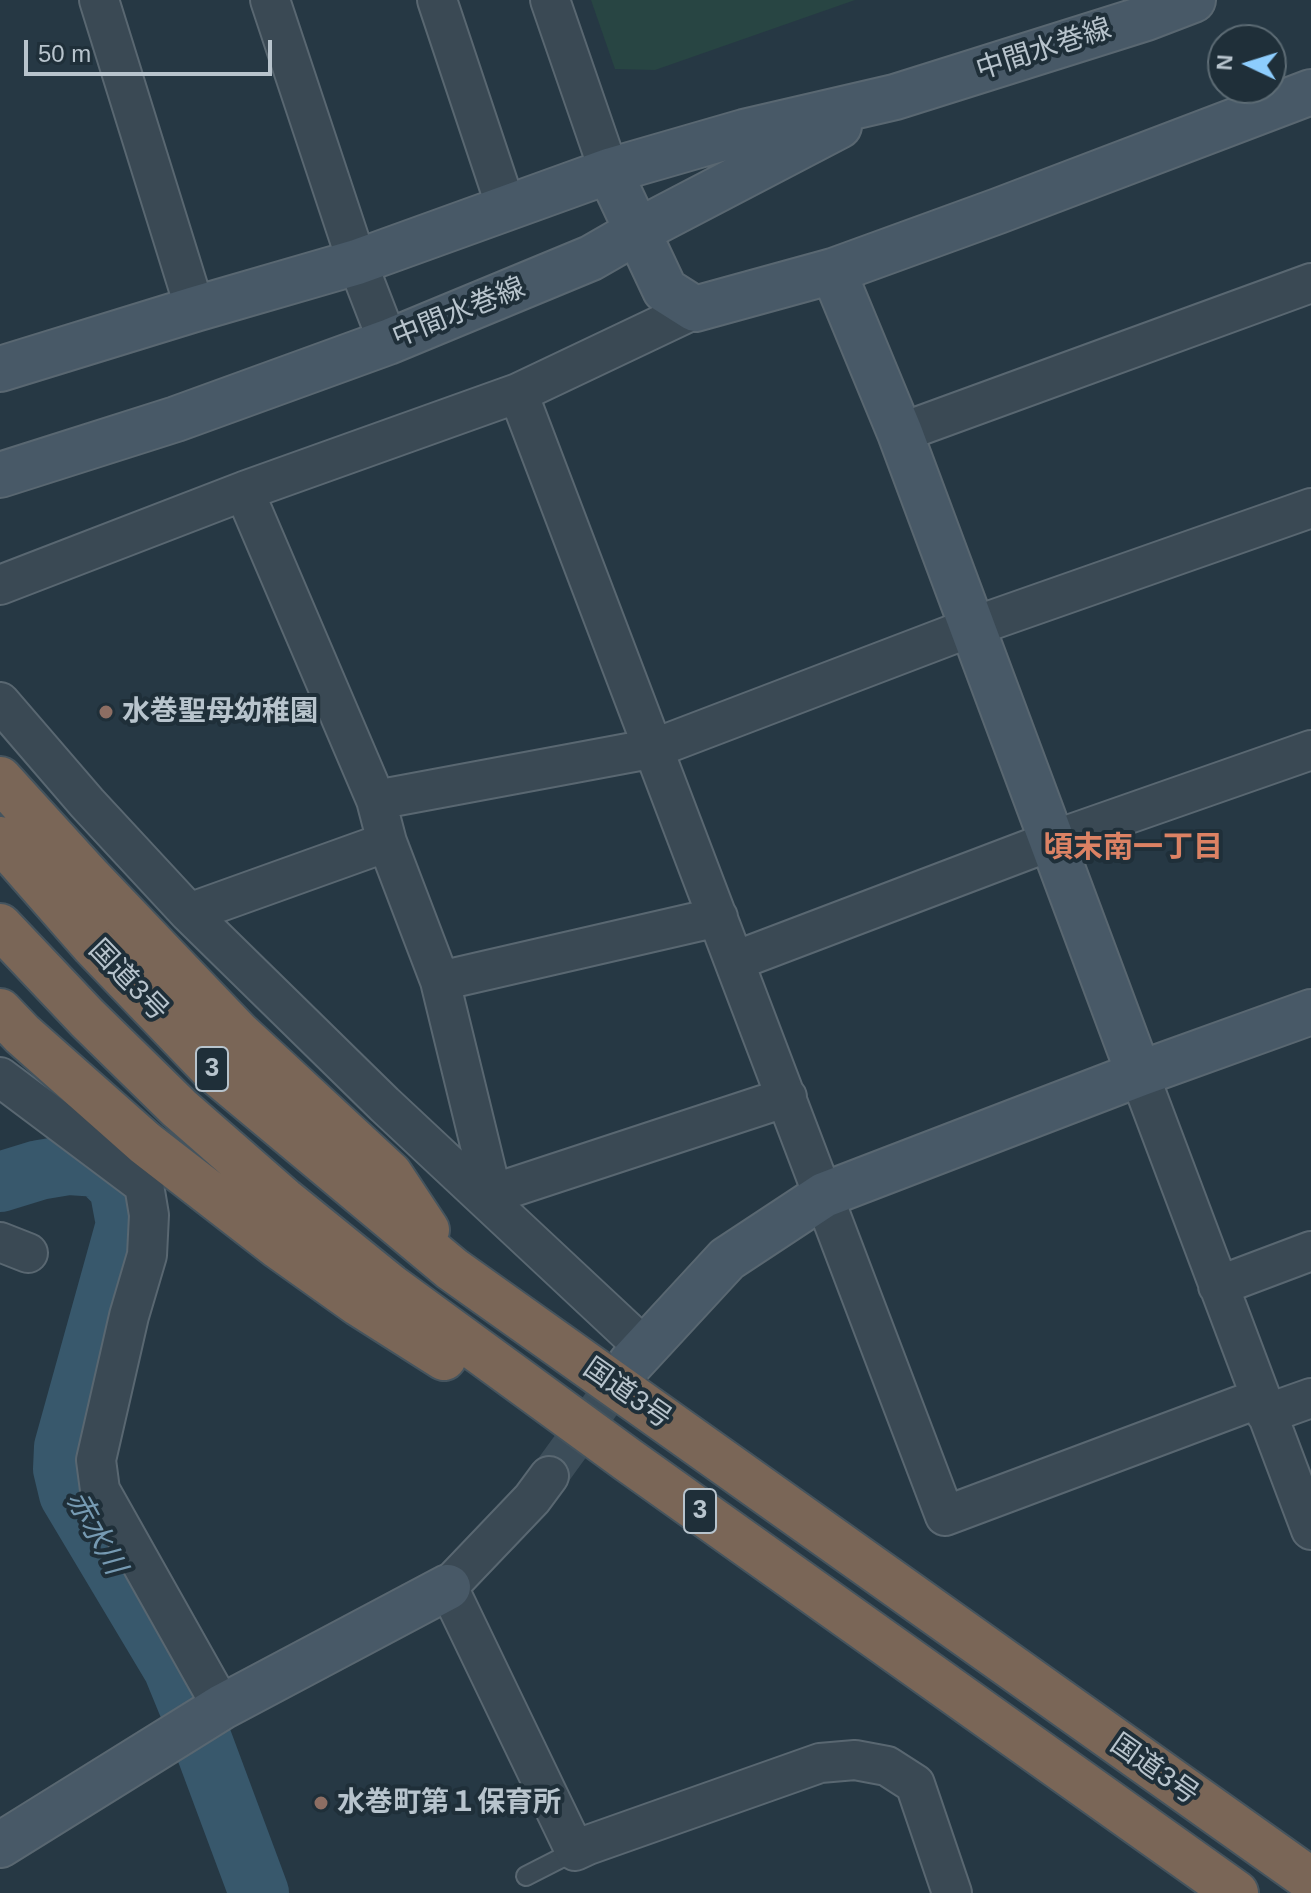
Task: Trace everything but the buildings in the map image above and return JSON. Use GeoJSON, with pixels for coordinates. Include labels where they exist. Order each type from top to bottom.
{"type":"FeatureCollection","features":[{"type":"Feature","properties":{"kind":"highway"},"geometry":{"type":"LineString","coordinates":[[0,779],[238,1033],[390,1174],[452,1269]]}},
{"type":"Feature","properties":{"kind":"highway","name":"国道3号"},"geometry":{"type":"LineString","coordinates":[[0,839],[93,945],[211,1068],[452,1269],[1311,1880]]}},
{"type":"Feature","properties":{"kind":"highway","name":"国道3号"},"geometry":{"type":"LineString","coordinates":[[0,926],[87,1018],[179,1108],[284,1200],[390,1286],[628,1460],[1236,1893]]}},
{"type":"Feature","properties":{"kind":"highway"},"geometry":{"type":"LineString","coordinates":[[0,1011],[145,1143],[324,1280],[443,1358],[628,1460]]}},
{"type":"Feature","properties":{"kind":"street"},"geometry":{"type":"LineString","coordinates":[[99,0],[195,309]]}},
{"type":"Feature","properties":{"kind":"street"},"geometry":{"type":"LineString","coordinates":[[270,0],[357,262],[388,342]]}},
{"type":"Feature","properties":{"kind":"street"},"geometry":{"type":"LineString","coordinates":[[437,0],[506,207]]}},
{"type":"Feature","properties":{"kind":"street"},"geometry":{"type":"LineString","coordinates":[[550,0],[609,171],[665,290],[695,309]]}},
{"type":"Feature","properties":{"kind":"street","name":"中間水巻線"},"geometry":{"type":"LineString","coordinates":[[0,369],[357,262],[609,171],[744,132],[895,97],[1146,18],[1193,0]]}},
{"type":"Feature","properties":{"kind":"street"},"geometry":{"type":"LineString","coordinates":[[0,585],[244,491],[518,393],[695,309],[833,271],[1311,92]]}},
{"type":"Feature","properties":{"kind":"street","name":"中間水巻線"},"geometry":{"type":"LineString","coordinates":[[0,475],[176,419],[388,342],[591,258],[895,97]]}},
{"type":"Feature","properties":{"kind":"street"},"geometry":{"type":"LineString","coordinates":[[833,271],[900,433],[1311,1530]]}},
{"type":"Feature","properties":{"kind":"street"},"geometry":{"type":"LineString","coordinates":[[900,433],[1311,283]]}},
{"type":"Feature","properties":{"kind":"street"},"geometry":{"type":"LineString","coordinates":[[518,393],[945,1516],[1263,1406],[1311,1398]]}},
{"type":"Feature","properties":{"kind":"street"},"geometry":{"type":"LineString","coordinates":[[244,491],[376,800],[387,842],[440,981],[492,1194],[787,1097]]}},
{"type":"Feature","properties":{"kind":"street"},"geometry":{"type":"LineString","coordinates":[[376,800],[655,748],[972,627],[1311,508]]}},
{"type":"Feature","properties":{"kind":"street"},"geometry":{"type":"LineString","coordinates":[[0,702],[87,803],[189,913],[638,1356],[727,1259],[824,1195],[1139,1074],[1311,1012]]}},
{"type":"Feature","properties":{"kind":"street"},"geometry":{"type":"LineString","coordinates":[[735,961],[1051,841],[1311,750]]}},
{"type":"Feature","properties":{"kind":"street"},"geometry":{"type":"LineString","coordinates":[[189,913],[387,842]]}},
{"type":"Feature","properties":{"kind":"street"},"geometry":{"type":"LineString","coordinates":[[440,981],[718,917]]}},
{"type":"Feature","properties":{"kind":"street"},"geometry":{"type":"LineString","coordinates":[[0,1077],[144,1185],[149,1215],[147,1255],[129,1316],[96,1460],[100,1490],[222,1707]]}},
{"type":"Feature","properties":{"kind":"street"},"geometry":{"type":"LineString","coordinates":[[1218,1286],[1311,1251]]}},
{"type":"Feature","properties":{"kind":"street"},"geometry":{"type":"LineString","coordinates":[[0,1845],[222,1707],[448,1587],[532,1499],[549,1476]]}},
{"type":"Feature","properties":{"kind":"street"},"geometry":{"type":"LineString","coordinates":[[448,1587],[575,1851],[820,1763],[855,1760],[887,1766],[915,1784],[952,1893]]}},
{"type":"Feature","properties":{"kind":"lane"},"geometry":{"type":"LineString","coordinates":[[526,1876],[575,1851]]}},
{"type":"Feature","properties":{"kind":"green space"},"geometry":{"type":"Polygon","coordinates":[[[591,0],[855,0],[655,70],[615,69],[591,0]]]}},
{"type":"Feature","properties":{"kind":"waterway","name":"赤水川"},"geometry":{"type":"LineString","coordinates":[[0,1182],[69,1165],[99,1167],[119,1187],[126,1224],[64,1447],[63,1469],[69,1494],[173,1668],[259,1893]]}},
{"type":"Feature","properties":{"kind":"tunnel"},"geometry":{"type":"LineString","coordinates":[[549,1476],[631,1363]]}},
{"type":"Feature","properties":{"kind":"place","name":"水巻聖母幼稚園"},"geometry":{"type":"Point","coordinates":[106,712]}},
{"type":"Feature","properties":{"kind":"place","name":"水巻町第１保育所"},"geometry":{"type":"Point","coordinates":[321,1803]}},
{"type":"Feature","properties":{"kind":"district","name":"頃末南一丁目"},"geometry":{"type":"Point","coordinates":[1133,849]}}]}
